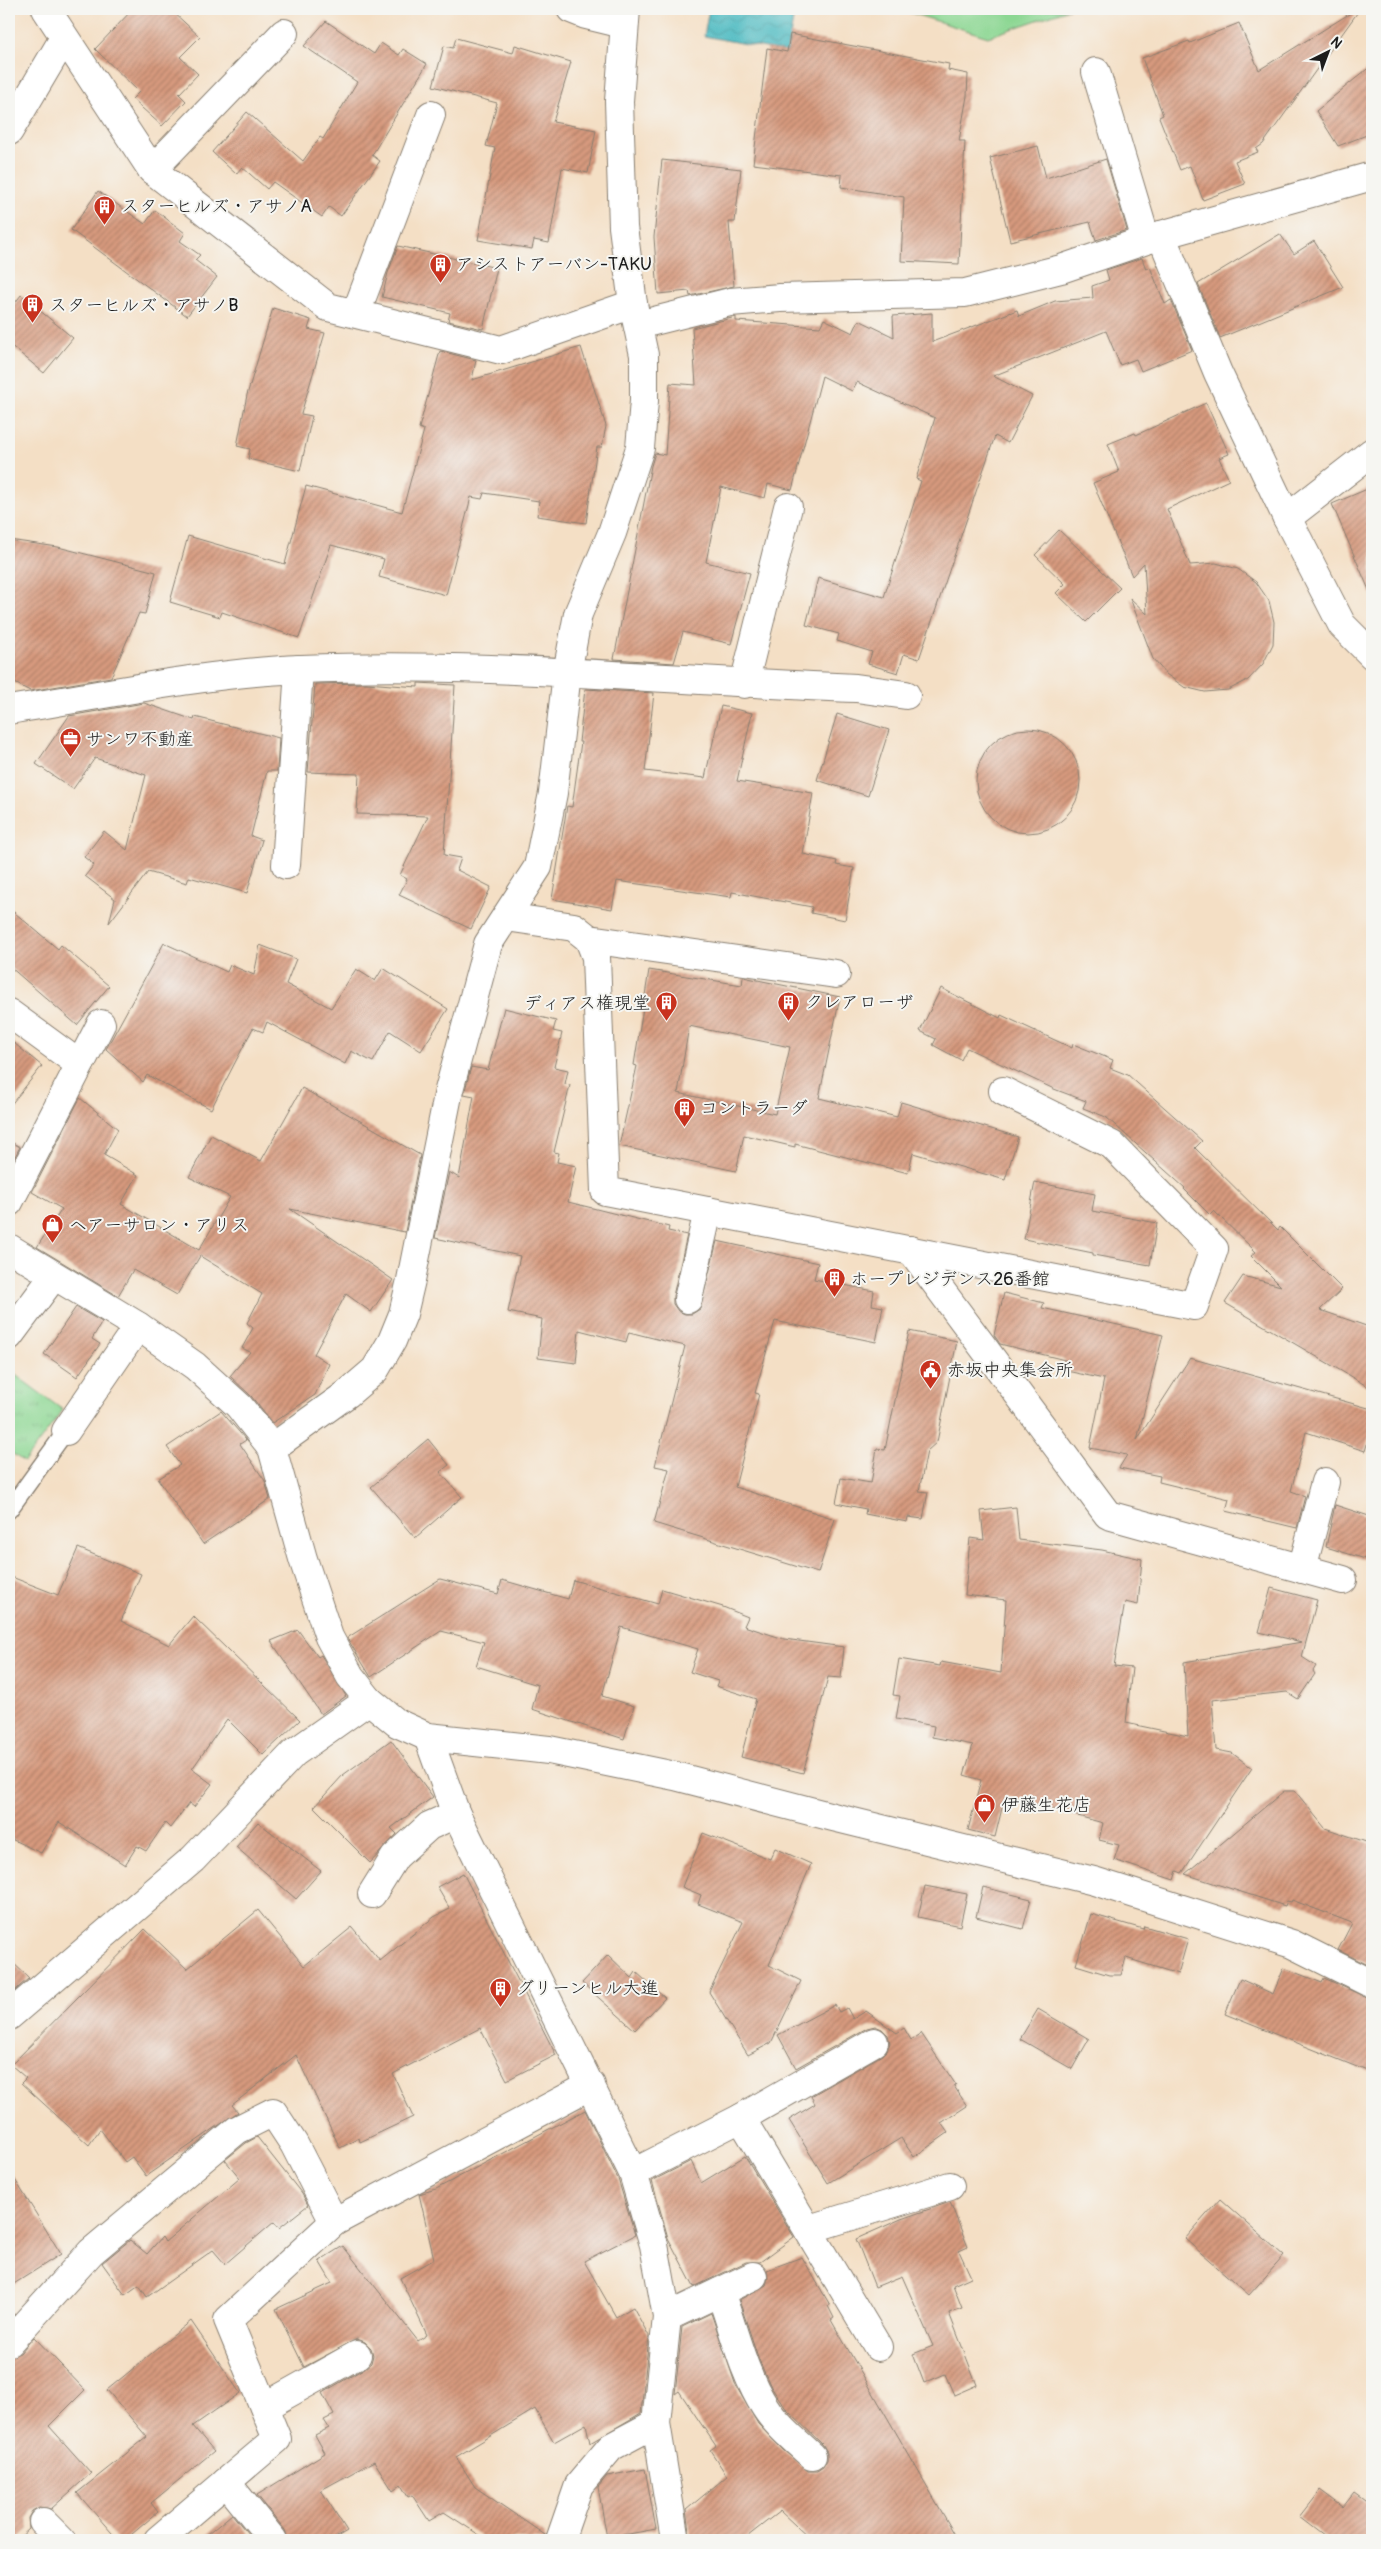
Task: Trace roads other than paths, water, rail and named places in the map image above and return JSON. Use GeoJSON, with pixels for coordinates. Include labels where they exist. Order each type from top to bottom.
{"type":"FeatureCollection","features":[{"type":"Feature","properties":{"kind":"street"},"geometry":{"type":"LineString","coordinates":[[46,9],[152,170],[328,307],[501,350],[635,315],[730,302],[780,298],[966,293],[1061,269],[1153,238],[1372,176]]}},
{"type":"Feature","properties":{"kind":"street"},"geometry":{"type":"LineString","coordinates":[[272,1448],[347,1394],[375,1370],[392,1341],[403,1314],[450,1090],[475,989],[488,944],[538,867],[553,793],[567,673],[578,614],[612,533],[640,448],[644,401],[644,355],[635,315],[623,227],[619,101],[625,16],[586,15],[571,9]]}},
{"type":"Feature","properties":{"kind":"street"},"geometry":{"type":"LineString","coordinates":[[152,170],[284,33]]}},
{"type":"Feature","properties":{"kind":"street"},"geometry":{"type":"LineString","coordinates":[[9,131],[64,38]]}},
{"type":"Feature","properties":{"kind":"street"},"geometry":{"type":"LineString","coordinates":[[1096,72],[1153,238],[1286,518],[1342,625],[1372,655]]}},
{"type":"Feature","properties":{"kind":"street"},"geometry":{"type":"LineString","coordinates":[[356,313],[431,115]]}},
{"type":"Feature","properties":{"kind":"street"},"geometry":{"type":"LineString","coordinates":[[1286,518],[1372,452]]}},
{"type":"Feature","properties":{"kind":"street"},"geometry":{"type":"LineString","coordinates":[[744,684],[788,507]]}},
{"type":"Feature","properties":{"kind":"street"},"geometry":{"type":"LineString","coordinates":[[9,710],[202,679],[299,669],[430,667],[744,684],[856,688],[906,695]]}},
{"type":"Feature","properties":{"kind":"street"},"geometry":{"type":"LineString","coordinates":[[286,865],[299,669]]}},
{"type":"Feature","properties":{"kind":"street"},"geometry":{"type":"LineString","coordinates":[[506,917],[574,926],[589,939],[596,957],[605,1191],[1194,1306],[1214,1249],[1112,1145],[1003,1091]]}},
{"type":"Feature","properties":{"kind":"street"},"geometry":{"type":"LineString","coordinates":[[589,939],[836,974]]}},
{"type":"Feature","properties":{"kind":"street"},"geometry":{"type":"LineString","coordinates":[[9,1013],[79,1064]]}},
{"type":"Feature","properties":{"kind":"street"},"geometry":{"type":"LineString","coordinates":[[9,1202],[101,1024]]}},
{"type":"Feature","properties":{"kind":"street"},"geometry":{"type":"LineString","coordinates":[[688,1300],[708,1211]]}},
{"type":"Feature","properties":{"kind":"street"},"geometry":{"type":"LineString","coordinates":[[9,1248],[53,1277],[138,1326],[195,1366],[238,1406],[272,1448],[303,1559],[329,1637],[350,1676],[369,1700],[396,1723],[428,1736],[549,1750],[675,1776],[1094,1881],[1292,1944],[1372,1984]]}},
{"type":"Feature","properties":{"kind":"street"},"geometry":{"type":"LineString","coordinates":[[912,1250],[1108,1515],[1343,1580]]}},
{"type":"Feature","properties":{"kind":"street"},"geometry":{"type":"LineString","coordinates":[[9,1336],[53,1277]]}},
{"type":"Feature","properties":{"kind":"street"},"geometry":{"type":"LineString","coordinates":[[66,1431],[138,1326]]}},
{"type":"Feature","properties":{"kind":"street"},"geometry":{"type":"LineString","coordinates":[[1302,1569],[1325,1482]]}},
{"type":"Feature","properties":{"kind":"street"},"geometry":{"type":"LineString","coordinates":[[9,2016],[193,1858],[294,1753],[369,1700]]}},
{"type":"Feature","properties":{"kind":"street"},"geometry":{"type":"LineString","coordinates":[[428,1736],[456,1814],[633,2172],[654,2245],[667,2317],[656,2423],[675,2540]]}},
{"type":"Feature","properties":{"kind":"street"},"geometry":{"type":"LineString","coordinates":[[372,1894],[395,1857],[428,1826],[456,1814]]}},
{"type":"Feature","properties":{"kind":"street"},"geometry":{"type":"LineString","coordinates":[[633,2172],[741,2118],[874,2042]]}},
{"type":"Feature","properties":{"kind":"street"},"geometry":{"type":"LineString","coordinates":[[158,2540],[277,2438],[228,2320],[334,2222],[591,2086]]}},
{"type":"Feature","properties":{"kind":"street"},"geometry":{"type":"LineString","coordinates":[[9,2342],[91,2252],[237,2130],[273,2112],[294,2144],[334,2222]]}},
{"type":"Feature","properties":{"kind":"street"},"geometry":{"type":"LineString","coordinates":[[741,2118],[878,2347]]}},
{"type":"Feature","properties":{"kind":"street"},"geometry":{"type":"LineString","coordinates":[[809,2229],[950,2186]]}},
{"type":"Feature","properties":{"kind":"street"},"geometry":{"type":"LineString","coordinates":[[667,2317],[753,2276]]}},
{"type":"Feature","properties":{"kind":"street"},"geometry":{"type":"LineString","coordinates":[[720,2292],[749,2374],[764,2406],[780,2426],[812,2456]]}},
{"type":"Feature","properties":{"kind":"street"},"geometry":{"type":"LineString","coordinates":[[264,2407],[357,2355]]}},
{"type":"Feature","properties":{"kind":"street"},"geometry":{"type":"LineString","coordinates":[[560,2540],[579,2485],[611,2447],[656,2423]]}},
{"type":"Feature","properties":{"kind":"street"},"geometry":{"type":"LineString","coordinates":[[226,2482],[273,2540]]}},
{"type":"Feature","properties":{"kind":"lane"},"geometry":{"type":"LineString","coordinates":[[9,1510],[66,1431]]}},
{"type":"Feature","properties":{"kind":"water"},"geometry":{"type":"Polygon","coordinates":[[[709,9],[795,9],[787,52],[704,36],[709,9]]]}},
{"type":"Feature","properties":{"kind":"place","name":"スターヒルズ・アサノA"},"geometry":{"type":"Point","coordinates":[105,225]}},
{"type":"Feature","properties":{"kind":"place","name":"アシストアーバン-TAKU"},"geometry":{"type":"Point","coordinates":[440,283]}},
{"type":"Feature","properties":{"kind":"place","name":"スターヒルズ・アサノB"},"geometry":{"type":"Point","coordinates":[33,324]}},
{"type":"Feature","properties":{"kind":"place","name":"サンワ不動産"},"geometry":{"type":"Point","coordinates":[70,758]}},
{"type":"Feature","properties":{"kind":"place","name":"クレアローザ"},"geometry":{"type":"Point","coordinates":[789,1021]}},
{"type":"Feature","properties":{"kind":"place","name":"ディアス権現堂"},"geometry":{"type":"Point","coordinates":[666,1022]}},
{"type":"Feature","properties":{"kind":"place","name":"コントラーダ"},"geometry":{"type":"Point","coordinates":[684,1127]}},
{"type":"Feature","properties":{"kind":"place","name":"ヘアーサロン・アリス"},"geometry":{"type":"Point","coordinates":[53,1244]}},
{"type":"Feature","properties":{"kind":"place","name":"ホープレジデンス26番館"},"geometry":{"type":"Point","coordinates":[834,1298]}},
{"type":"Feature","properties":{"kind":"place","name":"赤坂中央集会所"},"geometry":{"type":"Point","coordinates":[931,1389]}},
{"type":"Feature","properties":{"kind":"place","name":"伊藤生花店"},"geometry":{"type":"Point","coordinates":[985,1824]}},
{"type":"Feature","properties":{"kind":"place","name":"グリーンヒル大進"},"geometry":{"type":"Point","coordinates":[500,2007]}}]}
